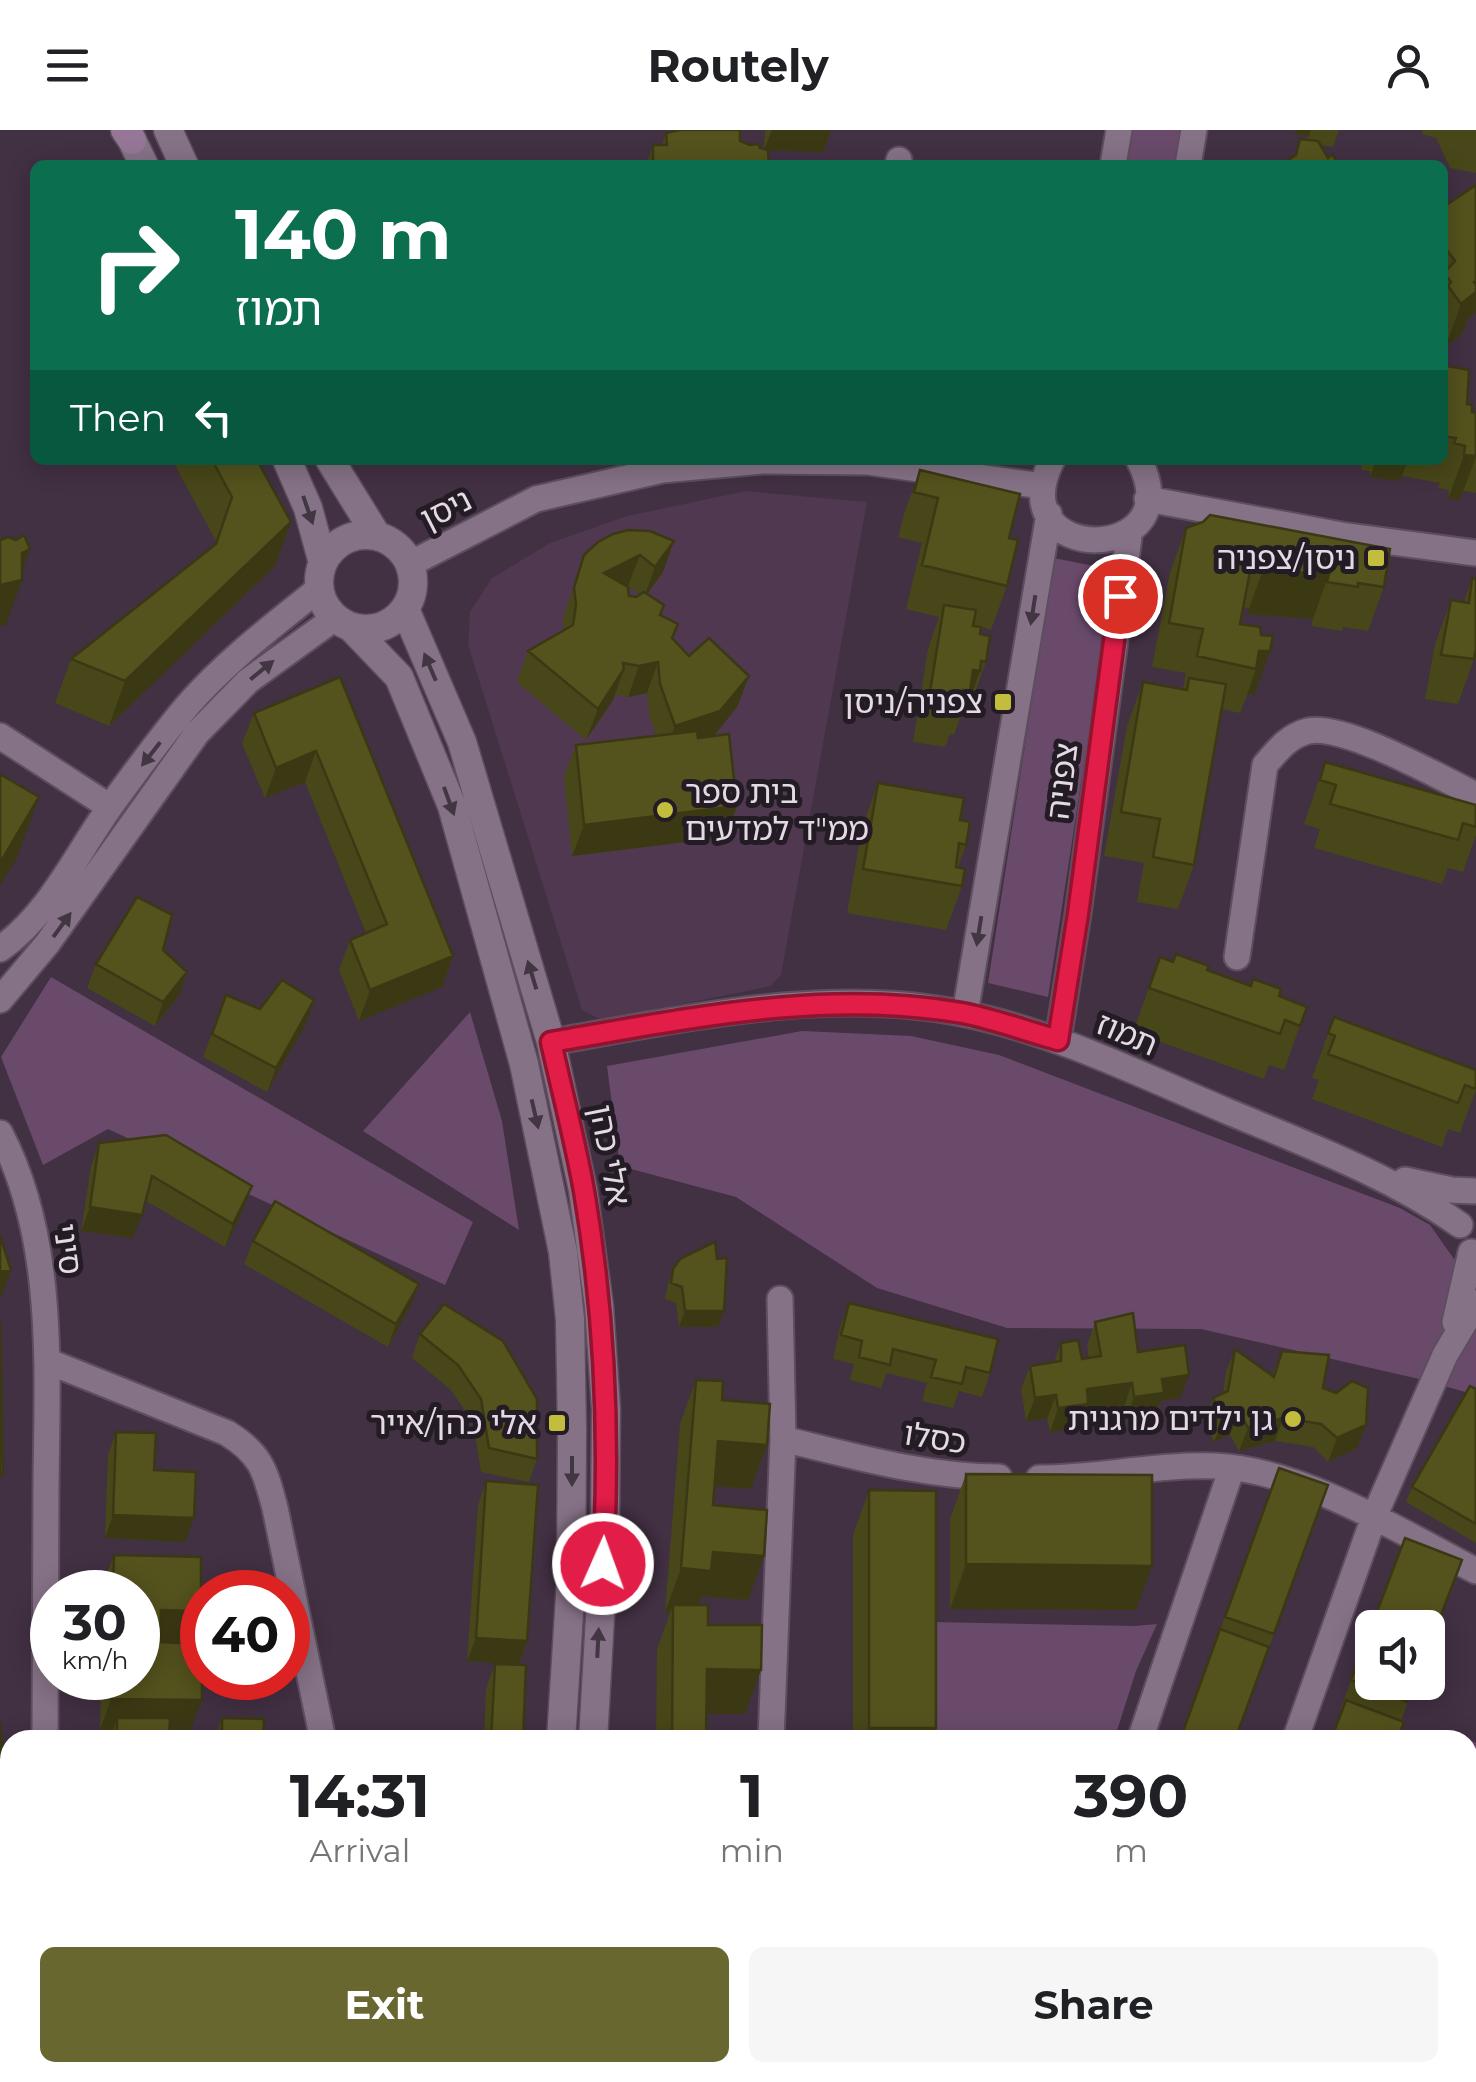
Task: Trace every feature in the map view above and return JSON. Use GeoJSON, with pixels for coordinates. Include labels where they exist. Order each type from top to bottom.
{"type":"FeatureCollection","features":[{"type":"Feature","properties":{"kind":"street"},"geometry":{"type":"LineString","coordinates":[[168,130],[182,160]]}},
{"type":"Feature","properties":{"kind":"street"},"geometry":{"type":"LineString","coordinates":[[1114,160],[1119,130]]}},
{"type":"Feature","properties":{"kind":"street"},"geometry":{"type":"LineString","coordinates":[[1189,160],[1194,130]]}},
{"type":"Feature","properties":{"kind":"street"},"geometry":{"type":"LineString","coordinates":[[0,950],[20,935],[75,862],[110,806],[188,704],[322,576],[332,550],[361,535],[390,542],[410,564],[414,579],[405,609],[382,627],[343,622],[322,600],[322,576],[308,508],[289,465]]}},
{"type":"Feature","properties":{"kind":"street"},"geometry":{"type":"LineString","coordinates":[[333,465],[377,536]]}},
{"type":"Feature","properties":{"kind":"street","name":"ניסן"},"geometry":{"type":"LineString","coordinates":[[410,564],[536,500],[644,474],[732,465]]}},
{"type":"Feature","properties":{"kind":"street","name":"ניסן"},"geometry":{"type":"LineString","coordinates":[[896,465],[1043,486]]}},
{"type":"Feature","properties":{"kind":"street"},"geometry":{"type":"LineString","coordinates":[[1050,465],[1043,486],[1049,514],[1056,525],[1079,540],[1105,542],[1130,530],[1138,521],[1148,499],[1148,480],[1142,465]]}},
{"type":"Feature","properties":{"kind":"street"},"geometry":{"type":"LineString","coordinates":[[1148,499],[1347,536],[1476,553]]}},
{"type":"Feature","properties":{"kind":"street","name":"צפניה"},"geometry":{"type":"LineString","coordinates":[[966,1014],[1049,514]]}},
{"type":"Feature","properties":{"kind":"street","name":"צפניה"},"geometry":{"type":"LineString","coordinates":[[1058,1040],[1130,530]]}},
{"type":"Feature","properties":{"kind":"street","name":"אלי כהן"},"geometry":{"type":"LineString","coordinates":[[405,609],[462,742],[551,1042],[584,1190],[600,1306],[605,1392],[605,1529],[594,1730]]}},
{"type":"Feature","properties":{"kind":"street"},"geometry":{"type":"LineString","coordinates":[[0,1000],[47,944],[197,733],[248,681],[343,622]]}},
{"type":"Feature","properties":{"kind":"street","name":"אלי כהן"},"geometry":{"type":"LineString","coordinates":[[343,622],[399,676],[452,806],[524,1064],[563,1252],[570,1320],[572,1430],[571,1582],[561,1730]]}},
{"type":"Feature","properties":{"kind":"street"},"geometry":{"type":"LineString","coordinates":[[1237,957],[1265,765],[1282,744],[1309,730],[1338,734],[1372,745],[1476,794]]}},
{"type":"Feature","properties":{"kind":"street"},"geometry":{"type":"LineString","coordinates":[[0,736],[110,806]]}},
{"type":"Feature","properties":{"kind":"street","name":"תמוז"},"geometry":{"type":"LineString","coordinates":[[551,1042],[782,1006],[876,1005],[966,1014],[1058,1040],[1367,1170],[1460,1225]]}},
{"type":"Feature","properties":{"kind":"street","name":"סיני"},"geometry":{"type":"LineString","coordinates":[[0,1133],[13,1158],[31,1216],[47,1361],[45,1730]]}},
{"type":"Feature","properties":{"kind":"street","name":"תמוז"},"geometry":{"type":"LineString","coordinates":[[1367,1170],[1432,1186],[1475,1190]]}},
{"type":"Feature","properties":{"kind":"street"},"geometry":{"type":"LineString","coordinates":[[1445,1356],[1473,1254],[1460,1225],[1466,1201],[1475,1190]]}},
{"type":"Feature","properties":{"kind":"street"},"geometry":{"type":"LineString","coordinates":[[771,1730],[784,1439],[780,1299]]}},
{"type":"Feature","properties":{"kind":"street"},"geometry":{"type":"LineString","coordinates":[[1299,1730],[1374,1517],[1445,1356],[1476,1303]]}},
{"type":"Feature","properties":{"kind":"street"},"geometry":{"type":"LineString","coordinates":[[47,1361],[227,1434],[252,1448],[266,1474],[275,1508],[322,1730]]}},
{"type":"Feature","properties":{"kind":"street","name":"כסלו"},"geometry":{"type":"LineString","coordinates":[[784,1439],[896,1466],[974,1477],[1047,1478],[1132,1468],[1232,1468],[1282,1478],[1374,1517],[1476,1571]]}},
{"type":"Feature","properties":{"kind":"street"},"geometry":{"type":"LineString","coordinates":[[1143,1730],[1232,1468]]}},
{"type":"Feature","properties":{"kind":"shaded area"},"geometry":{"type":"Polygon","coordinates":[[[1132,130],[1181,130],[1177,160],[1126,160],[1132,130]]]}},
{"type":"Feature","properties":{"kind":"shaded area","name":"בית ספר ממ\"ד למדעים"},"geometry":{"type":"Polygon","coordinates":[[[746,491],[867,502],[781,975],[771,986],[602,1020],[582,1010],[468,645],[470,612],[492,578],[550,543],[627,516],[746,491]]]}},
{"type":"Feature","properties":{"kind":"shaded area"},"geometry":{"type":"Polygon","coordinates":[[[1054,558],[1114,570],[1048,997],[988,983],[1054,558]]]}},
{"type":"Feature","properties":{"kind":"shaded area"},"geometry":{"type":"Polygon","coordinates":[[[51,977],[473,1222],[445,1285],[108,1129],[43,1165],[1,1057],[51,977]]]}},
{"type":"Feature","properties":{"kind":"shaded area"},"geometry":{"type":"Polygon","coordinates":[[[470,1012],[502,1121],[519,1230],[363,1131],[470,1012]]]}},
{"type":"Feature","properties":{"kind":"shaded area"},"geometry":{"type":"Polygon","coordinates":[[[802,1031],[911,1036],[999,1055],[1400,1208],[1430,1225],[1454,1259],[1476,1266],[1476,1395],[1201,1329],[1007,1328],[877,1288],[736,1197],[620,1166],[607,1066],[802,1031]]]}},
{"type":"Feature","properties":{"kind":"shaded area"},"geometry":{"type":"Polygon","coordinates":[[[934,1622],[1157,1624],[1136,1671],[1117,1730],[934,1730],[934,1622]]]}},
{"type":"Feature","properties":{"kind":"building"},"geometry":{"type":"Polygon","coordinates":[[[740,130],[740,141],[759,144],[768,150],[769,160],[653,160],[653,145],[667,145],[666,133],[740,130]]]}},
{"type":"Feature","properties":{"kind":"building"},"geometry":{"type":"Polygon","coordinates":[[[1300,139],[1318,141],[1328,158],[1332,154],[1336,160],[1288,160],[1296,155],[1300,139]]]}},
{"type":"Feature","properties":{"kind":"building"},"geometry":{"type":"Polygon","coordinates":[[[1476,185],[1476,292],[1461,304],[1448,286],[1448,269],[1455,261],[1448,251],[1448,204],[1476,185]]]}},
{"type":"Feature","properties":{"kind":"building"},"geometry":{"type":"Polygon","coordinates":[[[1448,366],[1469,370],[1467,404],[1476,413],[1476,456],[1464,455],[1465,446],[1454,443],[1456,438],[1448,437],[1448,366]]]}},
{"type":"Feature","properties":{"kind":"building"},"geometry":{"type":"Polygon","coordinates":[[[215,465],[260,465],[291,522],[125,681],[71,659],[216,544],[232,497],[215,465]]]}},
{"type":"Feature","properties":{"kind":"building"},"geometry":{"type":"Polygon","coordinates":[[[920,470],[1020,494],[1009,538],[1018,540],[1007,586],[922,565],[938,498],[914,492],[920,470]]]}},
{"type":"Feature","properties":{"kind":"building"},"geometry":{"type":"Polygon","coordinates":[[[1210,515],[1390,549],[1384,587],[1327,582],[1329,574],[1263,570],[1265,564],[1252,561],[1240,624],[1260,627],[1261,635],[1273,636],[1270,651],[1259,651],[1256,669],[1197,656],[1203,629],[1169,623],[1186,528],[1210,515]]]}},
{"type":"Feature","properties":{"kind":"building"},"geometry":{"type":"Polygon","coordinates":[[[628,530],[650,531],[674,541],[655,567],[640,555],[604,573],[628,587],[629,596],[644,592],[664,605],[660,615],[678,624],[672,638],[689,656],[709,638],[749,676],[720,711],[675,726],[660,684],[658,662],[639,666],[623,663],[624,669],[598,709],[528,651],[573,625],[574,588],[584,555],[598,542],[628,530]]]}},
{"type":"Feature","properties":{"kind":"building"},"geometry":{"type":"Polygon","coordinates":[[[24,535],[30,549],[22,553],[22,580],[0,585],[0,540],[16,540],[24,535]]]}},
{"type":"Feature","properties":{"kind":"building"},"geometry":{"type":"Polygon","coordinates":[[[1472,578],[1476,579],[1474,659],[1441,655],[1451,600],[1469,603],[1472,578]]]}},
{"type":"Feature","properties":{"kind":"building"},"geometry":{"type":"Polygon","coordinates":[[[944,605],[976,610],[973,626],[981,627],[980,634],[990,636],[986,662],[981,661],[980,671],[973,670],[970,691],[963,690],[961,702],[929,698],[944,605]]]}},
{"type":"Feature","properties":{"kind":"building"},"geometry":{"type":"Polygon","coordinates":[[[340,677],[453,956],[370,990],[350,940],[387,924],[316,751],[276,768],[254,713],[340,677]]]}},
{"type":"Feature","properties":{"kind":"building"},"geometry":{"type":"Polygon","coordinates":[[[1189,678],[1226,684],[1194,865],[1153,857],[1160,819],[1121,812],[1143,682],[1187,690],[1189,678]]]}},
{"type":"Feature","properties":{"kind":"building"},"geometry":{"type":"Polygon","coordinates":[[[697,731],[698,738],[729,734],[737,806],[584,825],[576,745],[697,731]]]}},
{"type":"Feature","properties":{"kind":"building"},"geometry":{"type":"Polygon","coordinates":[[[1325,762],[1476,805],[1476,827],[1463,823],[1458,840],[1330,804],[1336,785],[1320,780],[1325,762]]]}},
{"type":"Feature","properties":{"kind":"building"},"geometry":{"type":"Polygon","coordinates":[[[0,774],[39,797],[0,863],[0,774]]]}},
{"type":"Feature","properties":{"kind":"building"},"geometry":{"type":"Polygon","coordinates":[[[878,783],[964,798],[960,820],[970,822],[966,845],[959,843],[956,867],[965,869],[962,886],[863,869],[878,783]]]}},
{"type":"Feature","properties":{"kind":"building"},"geometry":{"type":"Polygon","coordinates":[[[137,897],[172,915],[163,950],[187,972],[163,1002],[96,964],[137,897]]]}},
{"type":"Feature","properties":{"kind":"building"},"geometry":{"type":"Polygon","coordinates":[[[1176,954],[1251,986],[1253,979],[1281,989],[1279,996],[1307,1007],[1300,1026],[1285,1020],[1280,1034],[1149,988],[1160,957],[1173,962],[1176,954]]]}},
{"type":"Feature","properties":{"kind":"building"},"geometry":{"type":"Polygon","coordinates":[[[282,980],[314,1000],[276,1068],[212,1034],[226,995],[260,1009],[282,980]]]}},
{"type":"Feature","properties":{"kind":"building"},"geometry":{"type":"Polygon","coordinates":[[[1334,1017],[1476,1070],[1476,1089],[1465,1085],[1458,1103],[1328,1054],[1335,1036],[1328,1033],[1334,1017]]]}},
{"type":"Feature","properties":{"kind":"building"},"geometry":{"type":"Polygon","coordinates":[[[166,1135],[252,1186],[233,1224],[152,1176],[142,1215],[90,1207],[99,1143],[166,1135]]]}},
{"type":"Feature","properties":{"kind":"building"},"geometry":{"type":"Polygon","coordinates":[[[275,1201],[419,1284],[396,1324],[253,1241],[275,1201]]]}},
{"type":"Feature","properties":{"kind":"building"},"geometry":{"type":"Polygon","coordinates":[[[0,1236],[11,1270],[0,1272],[0,1236]]]}},
{"type":"Feature","properties":{"kind":"building"},"geometry":{"type":"Polygon","coordinates":[[[715,1242],[717,1259],[727,1258],[724,1311],[685,1311],[682,1287],[671,1283],[673,1269],[680,1259],[715,1242]]]}},
{"type":"Feature","properties":{"kind":"building"},"geometry":{"type":"Polygon","coordinates":[[[849,1303],[998,1339],[990,1373],[966,1367],[962,1384],[931,1377],[936,1360],[893,1349],[890,1365],[859,1357],[862,1341],[841,1335],[849,1303]]]}},
{"type":"Feature","properties":{"kind":"building"},"geometry":{"type":"Polygon","coordinates":[[[444,1304],[503,1341],[537,1399],[537,1459],[489,1448],[481,1399],[458,1365],[420,1334],[444,1304]]]}},
{"type":"Feature","properties":{"kind":"building"},"geometry":{"type":"Polygon","coordinates":[[[1133,1313],[1138,1352],[1185,1345],[1189,1375],[1162,1379],[1164,1393],[1134,1397],[1132,1383],[1087,1389],[1088,1404],[1058,1408],[1056,1395],[1035,1398],[1030,1366],[1061,1361],[1061,1343],[1078,1340],[1082,1359],[1101,1356],[1095,1322],[1133,1313]]]}},
{"type":"Feature","properties":{"kind":"building"},"geometry":{"type":"Polygon","coordinates":[[[0,1321],[3,1474],[0,1474],[0,1321]]]}},
{"type":"Feature","properties":{"kind":"building"},"geometry":{"type":"Polygon","coordinates":[[[1235,1349],[1274,1377],[1282,1351],[1329,1355],[1323,1388],[1336,1393],[1352,1381],[1368,1388],[1366,1425],[1337,1438],[1321,1424],[1283,1418],[1248,1428],[1239,1411],[1223,1419],[1213,1398],[1228,1391],[1235,1349]]]}},
{"type":"Feature","properties":{"kind":"building"},"geometry":{"type":"Polygon","coordinates":[[[696,1380],[723,1381],[722,1400],[770,1404],[767,1445],[718,1441],[713,1505],[767,1510],[764,1556],[713,1552],[711,1571],[681,1568],[696,1380]]]}},
{"type":"Feature","properties":{"kind":"building"},"geometry":{"type":"Polygon","coordinates":[[[1470,1386],[1476,1389],[1476,1524],[1412,1487],[1470,1386]]]}},
{"type":"Feature","properties":{"kind":"building"},"geometry":{"type":"Polygon","coordinates":[[[116,1432],[156,1433],[154,1470],[196,1472],[194,1518],[113,1515],[116,1432]]]}},
{"type":"Feature","properties":{"kind":"building"},"geometry":{"type":"Polygon","coordinates":[[[1279,1468],[1328,1485],[1274,1634],[1225,1617],[1279,1468]]]}},
{"type":"Feature","properties":{"kind":"building"},"geometry":{"type":"Polygon","coordinates":[[[966,1474],[1152,1475],[1152,1566],[966,1564],[966,1474]]]}},
{"type":"Feature","properties":{"kind":"building"},"geometry":{"type":"Polygon","coordinates":[[[486,1481],[538,1485],[527,1641],[476,1638],[486,1481]]]}},
{"type":"Feature","properties":{"kind":"building"},"geometry":{"type":"Polygon","coordinates":[[[869,1490],[936,1491],[936,1728],[869,1728],[869,1490]]]}},
{"type":"Feature","properties":{"kind":"building"},"geometry":{"type":"Polygon","coordinates":[[[1405,1538],[1462,1560],[1443,1610],[1378,1610],[1405,1538]]]}},
{"type":"Feature","properties":{"kind":"building"},"geometry":{"type":"Polygon","coordinates":[[[114,1555],[201,1557],[201,1570],[180,1570],[180,1610],[161,1610],[160,1642],[160,1570],[114,1570],[114,1555]]]}},
{"type":"Feature","properties":{"kind":"building"},"geometry":{"type":"Polygon","coordinates":[[[673,1605],[708,1605],[708,1625],[762,1625],[761,1670],[707,1669],[706,1730],[672,1730],[673,1605]]]}},
{"type":"Feature","properties":{"kind":"building"},"geometry":{"type":"Polygon","coordinates":[[[1220,1629],[1269,1647],[1239,1730],[1184,1730],[1220,1629]]]}},
{"type":"Feature","properties":{"kind":"building"},"geometry":{"type":"Polygon","coordinates":[[[160,1642],[180,1643],[180,1700],[160,1700],[160,1642]]]}},
{"type":"Feature","properties":{"kind":"building"},"geometry":{"type":"Polygon","coordinates":[[[495,1664],[526,1665],[523,1730],[492,1730],[495,1664]]]}},
{"type":"Feature","properties":{"kind":"building"},"geometry":{"type":"Polygon","coordinates":[[[1346,1700],[1404,1722],[1401,1730],[1335,1730],[1346,1700]]]}},
{"type":"Feature","properties":{"kind":"building"},"geometry":{"type":"Polygon","coordinates":[[[117,1718],[170,1718],[169,1730],[117,1730],[117,1718]]]}},
{"type":"Feature","properties":{"kind":"building"},"geometry":{"type":"Polygon","coordinates":[[[222,1718],[264,1719],[263,1730],[222,1730],[222,1718]]]}},
{"type":"Feature","properties":{"kind":"place","name":"ניסן/צפניה"},"geometry":{"type":"Point","coordinates":[1376,558]}},
{"type":"Feature","properties":{"kind":"place","name":"צפניה/ניסן"},"geometry":{"type":"Point","coordinates":[1003,702]}},
{"type":"Feature","properties":{"kind":"place","name":"בית ספר ממ\"ד למדעים"},"geometry":{"type":"Point","coordinates":[665,810]}},
{"type":"Feature","properties":{"kind":"place","name":"גן ילדים מרגנית"},"geometry":{"type":"Point","coordinates":[1293,1419]}},
{"type":"Feature","properties":{"kind":"place","name":"אלי כהן/אייר"},"geometry":{"type":"Point","coordinates":[557,1423]}},
{"type":"Feature","properties":{"kind":"route"},"geometry":{"type":"LineString","coordinates":[[603,1564],[606,1409],[600,1306],[584,1190],[551,1042],[782,1006],[876,1005],[966,1014],[1058,1040],[1120,596]]}}]}
